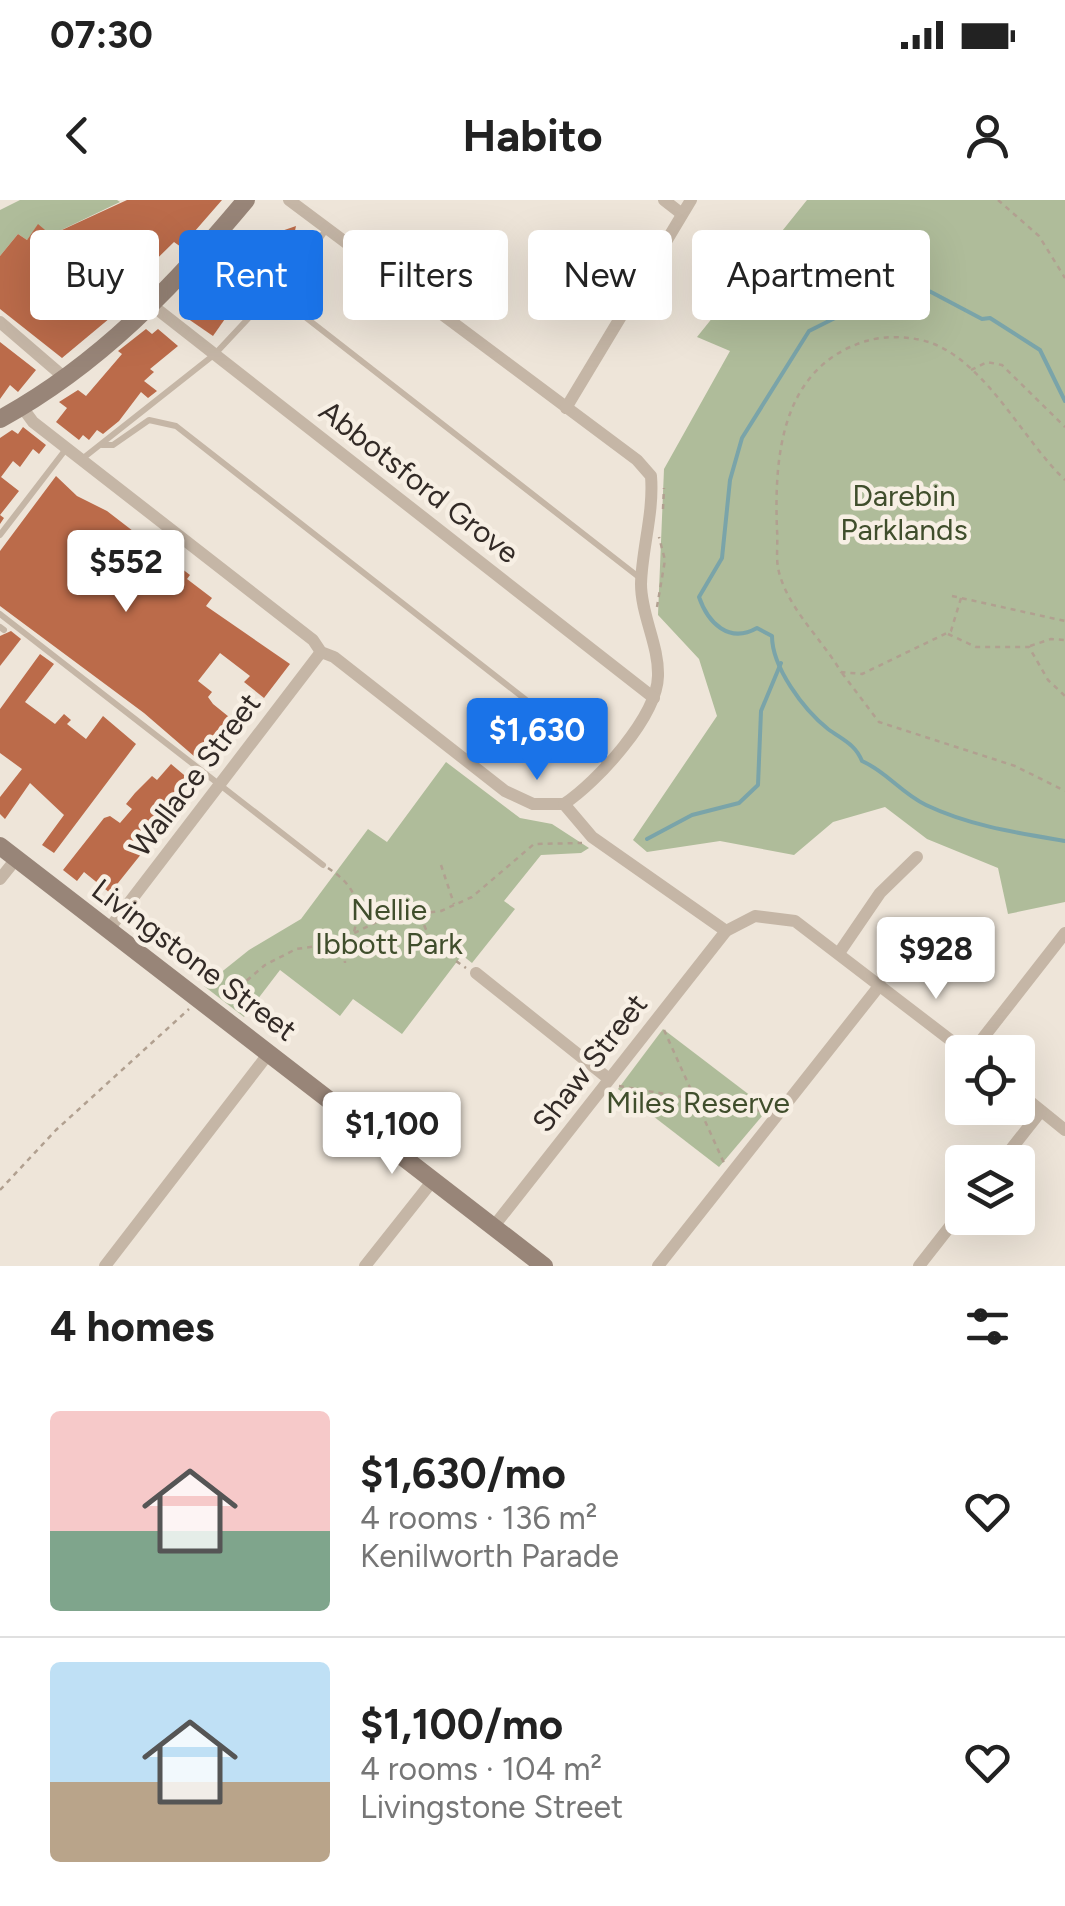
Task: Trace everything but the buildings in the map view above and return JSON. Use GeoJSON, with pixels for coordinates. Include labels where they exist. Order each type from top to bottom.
{"type":"FeatureCollection","features":[{"type":"Feature","properties":{"kind":"main road"},"geometry":{"type":"LineString","coordinates":[[159,298],[246,200]]}},
{"type":"Feature","properties":{"kind":"main road"},"geometry":{"type":"LineString","coordinates":[[0,418],[65,378],[135,320]]}},
{"type":"Feature","properties":{"kind":"main road","name":"Livingstone Street"},"geometry":{"type":"LineString","coordinates":[[0,846],[544,1266]]}},
{"type":"Feature","properties":{"kind":"street"},"geometry":{"type":"LineString","coordinates":[[22,407],[33,422],[504,792],[532,804],[564,804],[586,789],[654,698],[658,675],[641,578],[658,477],[289,200]]}},
{"type":"Feature","properties":{"kind":"street"},"geometry":{"type":"LineString","coordinates":[[664,200],[682,214]]}},
{"type":"Feature","properties":{"kind":"street"},"geometry":{"type":"LineString","coordinates":[[566,408],[691,200]]}},
{"type":"Feature","properties":{"kind":"street","name":"Abbotsford Grove"},"geometry":{"type":"LineString","coordinates":[[159,311],[654,698]]}},
{"type":"Feature","properties":{"kind":"street"},"geometry":{"type":"LineString","coordinates":[[0,322],[65,378]]}},
{"type":"Feature","properties":{"kind":"street","name":"Wallace Street"},"geometry":{"type":"LineString","coordinates":[[108,929],[321,652]]}},
{"type":"Feature","properties":{"kind":"street"},"geometry":{"type":"LineString","coordinates":[[564,804],[592,837],[726,931],[755,916],[773,915],[795,921],[946,1035]]}},
{"type":"Feature","properties":{"kind":"street"},"geometry":{"type":"LineString","coordinates":[[839,953],[880,894],[917,857]]}},
{"type":"Feature","properties":{"kind":"street"},"geometry":{"type":"LineString","coordinates":[[0,880],[16,859]]}},
{"type":"Feature","properties":{"kind":"street","name":"Shaw Street"},"geometry":{"type":"LineString","coordinates":[[494,1226],[614,1083],[726,931]]}},
{"type":"Feature","properties":{"kind":"street"},"geometry":{"type":"LineString","coordinates":[[983,1035],[1065,933]]}},
{"type":"Feature","properties":{"kind":"street"},"geometry":{"type":"LineString","coordinates":[[476,973],[614,1083]]}},
{"type":"Feature","properties":{"kind":"street"},"geometry":{"type":"LineString","coordinates":[[658,1266],[880,985]]}},
{"type":"Feature","properties":{"kind":"street"},"geometry":{"type":"LineString","coordinates":[[105,1266],[269,1053]]}},
{"type":"Feature","properties":{"kind":"street"},"geometry":{"type":"LineString","coordinates":[[1035,1105],[1065,1130]]}},
{"type":"Feature","properties":{"kind":"street"},"geometry":{"type":"LineString","coordinates":[[1015,1145],[1042,1111]]}},
{"type":"Feature","properties":{"kind":"street"},"geometry":{"type":"LineString","coordinates":[[365,1266],[434,1180]]}},
{"type":"Feature","properties":{"kind":"street"},"geometry":{"type":"LineString","coordinates":[[919,1266],[945,1233]]}},
{"type":"Feature","properties":{"kind":"lane"},"geometry":{"type":"LineString","coordinates":[[323,234],[327,228]]}},
{"type":"Feature","properties":{"kind":"lane"},"geometry":{"type":"LineString","coordinates":[[82,459],[215,354],[247,320]]}},
{"type":"Feature","properties":{"kind":"lane"},"geometry":{"type":"LineString","coordinates":[[310,320],[641,578]]}},
{"type":"Feature","properties":{"kind":"lane"},"geometry":{"type":"LineString","coordinates":[[101,444],[114,445],[149,420],[176,426],[608,764]]}},
{"type":"Feature","properties":{"kind":"lane"},"geometry":{"type":"LineString","coordinates":[[0,535],[67,448]]}},
{"type":"Feature","properties":{"kind":"lane"},"geometry":{"type":"LineString","coordinates":[[0,614],[323,864]]}},
{"type":"Feature","properties":{"kind":"path"},"geometry":{"type":"LineString","coordinates":[[998,200],[1039,236],[1065,278]]}},
{"type":"Feature","properties":{"kind":"path"},"geometry":{"type":"LineString","coordinates":[[1065,480],[970,372],[937,345],[915,338],[878,338],[823,362],[788,415],[777,451],[778,569],[794,604],[879,722],[1015,766],[1065,791]]}},
{"type":"Feature","properties":{"kind":"path"},"geometry":{"type":"LineString","coordinates":[[970,372],[988,362],[1002,365],[1065,427]]}},
{"type":"Feature","properties":{"kind":"path"},"geometry":{"type":"LineString","coordinates":[[658,477],[662,513]]}},
{"type":"Feature","properties":{"kind":"path"},"geometry":{"type":"LineString","coordinates":[[655,618],[666,560],[659,526]]}},
{"type":"Feature","properties":{"kind":"path"},"geometry":{"type":"LineString","coordinates":[[952,596],[1065,622]]}},
{"type":"Feature","properties":{"kind":"path"},"geometry":{"type":"LineString","coordinates":[[841,672],[862,674],[947,634],[961,598]]}},
{"type":"Feature","properties":{"kind":"path"},"geometry":{"type":"LineString","coordinates":[[947,634],[976,647],[1028,646],[1051,638],[1065,640]]}},
{"type":"Feature","properties":{"kind":"path"},"geometry":{"type":"LineString","coordinates":[[1028,646],[1048,680],[1065,696]]}},
{"type":"Feature","properties":{"kind":"path"},"geometry":{"type":"LineString","coordinates":[[0,1190],[56,1130],[191,1007],[210,1022],[224,998],[265,965],[296,948],[343,940],[384,918],[454,905],[485,888],[534,844],[574,845],[592,837]]}},
{"type":"Feature","properties":{"kind":"path"},"geometry":{"type":"LineString","coordinates":[[323,864],[349,884],[357,902],[353,934]]}},
{"type":"Feature","properties":{"kind":"path"},"geometry":{"type":"LineString","coordinates":[[442,864],[454,905]]}},
{"type":"Feature","properties":{"kind":"path"},"geometry":{"type":"LineString","coordinates":[[357,902],[384,918]]}},
{"type":"Feature","properties":{"kind":"path"},"geometry":{"type":"LineString","coordinates":[[419,914],[433,945],[476,973]]}},
{"type":"Feature","properties":{"kind":"path"},"geometry":{"type":"LineString","coordinates":[[343,940],[344,963]]}},
{"type":"Feature","properties":{"kind":"path"},"geometry":{"type":"LineString","coordinates":[[663,1030],[719,1160],[733,1170]]}},
{"type":"Feature","properties":{"kind":"path"},"geometry":{"type":"LineString","coordinates":[[614,1083],[764,1112]]}},
{"type":"Feature","properties":{"kind":"green space"},"geometry":{"type":"Polygon","coordinates":[[[20,200],[120,202],[61,230],[44,230],[38,225],[30,230],[27,240],[18,234],[0,256],[0,210],[20,200]]]}},
{"type":"Feature","properties":{"kind":"green space","name":"Darebin Parklands"},"geometry":{"type":"Polygon","coordinates":[[[807,200],[1065,200],[1065,902],[1008,914],[998,868],[927,839],[885,807],[833,822],[794,855],[720,841],[647,852],[633,840],[717,716],[699,659],[658,615],[664,469],[730,351],[697,337],[711,320],[930,320],[930,230],[783,230],[807,200]]]}},
{"type":"Feature","properties":{"kind":"green space","name":"Nellie Ibbott Park"},"geometry":{"type":"Polygon","coordinates":[[[446,762],[520,818],[552,824],[589,848],[581,853],[541,855],[504,901],[515,909],[472,963],[462,955],[402,1034],[353,999],[340,1016],[280,970],[244,1017],[204,986],[249,950],[301,919],[368,829],[387,842],[446,762]]]}},
{"type":"Feature","properties":{"kind":"green space","name":"Miles Reserve"},"geometry":{"type":"Polygon","coordinates":[[[663,1029],[768,1109],[719,1167],[618,1089],[663,1029]]]}},
{"type":"Feature","properties":{"kind":"waterway"},"geometry":{"type":"LineString","coordinates":[[1065,401],[1040,350],[990,318],[982,319],[931,292],[895,280],[875,284],[845,313],[809,331],[742,438],[730,480],[722,558],[699,597],[708,615],[721,628],[737,634],[757,628],[772,636],[783,674],[809,710],[852,746],[862,761],[917,800],[977,824],[1065,841]]}},
{"type":"Feature","properties":{"kind":"waterway"},"geometry":{"type":"LineString","coordinates":[[647,839],[692,815],[739,803],[758,785],[761,711],[781,663]]}}]}
